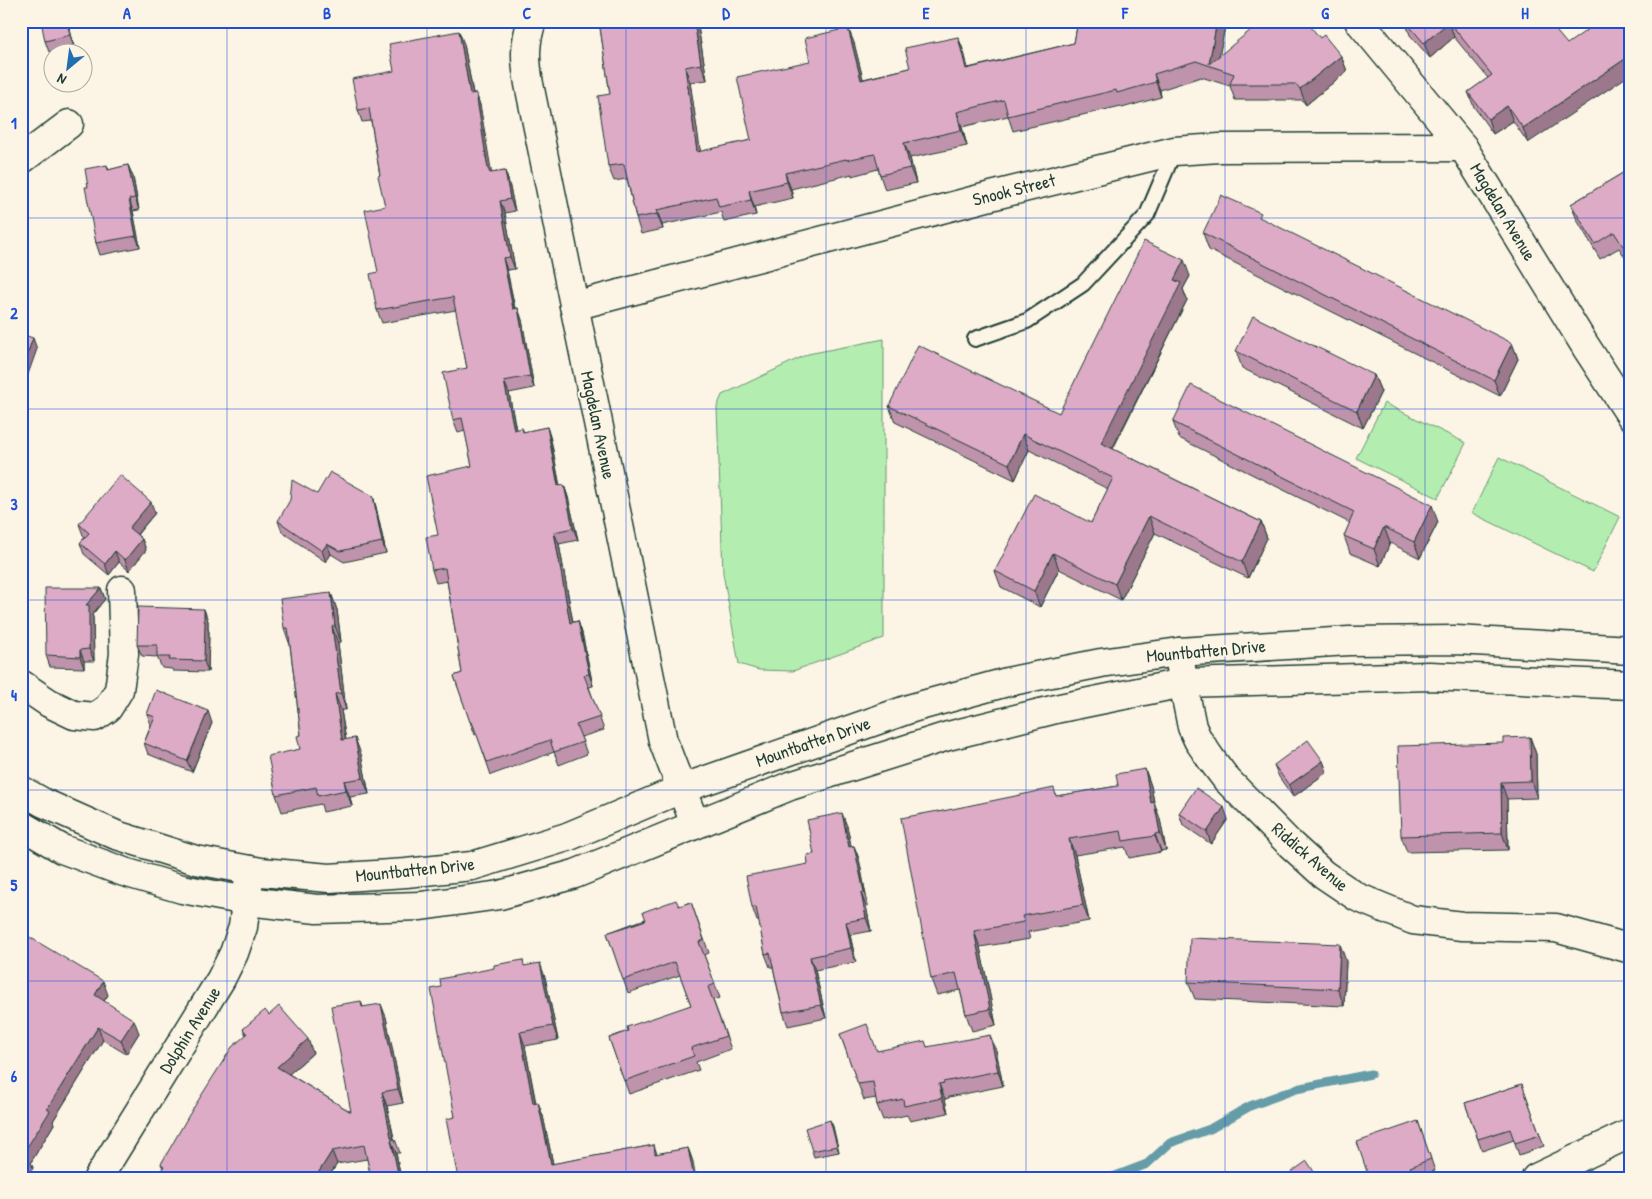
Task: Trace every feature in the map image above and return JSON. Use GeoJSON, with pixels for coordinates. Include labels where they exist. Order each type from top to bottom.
{"type":"FeatureCollection","features":[{"type":"Feature","properties":{"kind":"street","name":"Magdelan Avenue"},"geometry":{"type":"LineString","coordinates":[[532,21],[527,36],[525,57],[527,75],[574,306],[663,741],[696,824]]}},
{"type":"Feature","properties":{"kind":"street","name":"Magdelan Avenue"},"geometry":{"type":"LineString","coordinates":[[1359,21],[1463,147],[1586,347],[1631,416]]}},
{"type":"Feature","properties":{"kind":"street"},"geometry":{"type":"LineString","coordinates":[[21,160],[68,124]]}},
{"type":"Feature","properties":{"kind":"street","name":"Snook Street"},"geometry":{"type":"LineString","coordinates":[[574,306],[987,196],[1174,151],[1220,148],[1463,147]]}},
{"type":"Feature","properties":{"kind":"street"},"geometry":{"type":"LineString","coordinates":[[21,684],[49,703],[74,715],[95,717],[108,708],[119,690],[124,654],[122,590]]}},
{"type":"Feature","properties":{"kind":"street","name":"Mountbatten Drive"},"geometry":{"type":"LineString","coordinates":[[21,790],[44,803],[116,835],[196,860],[250,870],[329,878],[406,874],[472,866],[567,838],[681,789],[903,711],[1007,682],[1101,662],[1179,652],[1349,641],[1456,640],[1631,650]]}},
{"type":"Feature","properties":{"kind":"street","name":"Riddick Avenue"},"geometry":{"type":"LineString","coordinates":[[1179,652],[1192,727],[1198,740],[1227,780],[1290,844],[1323,874],[1357,897],[1413,920],[1462,926],[1556,928],[1631,949]]}},
{"type":"Feature","properties":{"kind":"street","name":"Mountbatten Drive"},"geometry":{"type":"LineString","coordinates":[[21,825],[62,849],[124,872],[182,889],[246,901],[317,909],[421,906],[500,895],[575,874],[790,786],[948,736],[1060,708],[1183,683],[1429,676],[1631,685]]}},
{"type":"Feature","properties":{"kind":"street","name":"Dolphin Avenue"},"geometry":{"type":"LineString","coordinates":[[98,1178],[221,979],[234,953],[243,927],[250,870]]}},
{"type":"Feature","properties":{"kind":"street"},"geometry":{"type":"LineString","coordinates":[[1536,1178],[1631,1133]]}},
{"type":"Feature","properties":{"kind":"lane"},"geometry":{"type":"LineString","coordinates":[[975,339],[1026,321],[1083,284],[1147,214],[1174,151]]}},
{"type":"Feature","properties":{"kind":"green space"},"geometry":{"type":"Polygon","coordinates":[[[884,339],[884,638],[793,671],[759,670],[739,664],[723,573],[717,407],[722,395],[808,354],[884,339]]]}},
{"type":"Feature","properties":{"kind":"green space"},"geometry":{"type":"Polygon","coordinates":[[[1384,403],[1466,443],[1438,498],[1356,458],[1384,403]]]}},
{"type":"Feature","properties":{"kind":"green space"},"geometry":{"type":"Polygon","coordinates":[[[1499,457],[1620,517],[1593,572],[1472,513],[1499,457]]]}},
{"type":"Feature","properties":{"kind":"building"},"geometry":{"type":"Polygon","coordinates":[[[41,21],[67,21],[70,35],[45,41],[41,21]]]}},
{"type":"Feature","properties":{"kind":"building"},"geometry":{"type":"Polygon","coordinates":[[[599,21],[694,21],[701,64],[685,67],[697,152],[751,140],[737,77],[810,61],[805,38],[848,28],[861,80],[910,68],[905,48],[958,37],[966,69],[1074,43],[1078,21],[1217,21],[1209,64],[1262,21],[1306,21],[1320,38],[1324,35],[1341,56],[1300,89],[1296,84],[1230,84],[1234,74],[1196,61],[1154,74],[1156,82],[1117,93],[1116,90],[1008,116],[1004,100],[957,112],[961,130],[904,143],[910,168],[880,175],[875,154],[846,159],[785,173],[787,182],[749,191],[751,200],[719,207],[716,197],[657,210],[657,214],[636,218],[624,164],[608,166],[598,96],[610,94],[599,21]]]}},
{"type":"Feature","properties":{"kind":"building"},"geometry":{"type":"Polygon","coordinates":[[[1405,21],[1548,21],[1567,44],[1600,21],[1631,21],[1631,55],[1523,128],[1507,106],[1488,119],[1468,92],[1492,75],[1449,22],[1424,43],[1405,21]]]}},
{"type":"Feature","properties":{"kind":"building"},"geometry":{"type":"Polygon","coordinates":[[[459,31],[470,94],[476,93],[488,169],[490,173],[505,171],[510,199],[500,201],[510,257],[503,258],[513,309],[518,308],[530,376],[504,381],[514,430],[522,428],[523,432],[547,427],[558,486],[564,485],[573,528],[554,532],[570,623],[578,621],[589,674],[584,675],[600,717],[576,725],[583,742],[554,752],[550,740],[487,762],[472,722],[470,722],[454,676],[462,673],[445,568],[432,570],[426,537],[438,535],[426,476],[472,466],[462,418],[453,420],[443,373],[467,368],[453,297],[377,310],[370,274],[378,272],[365,210],[385,206],[378,176],[380,175],[369,108],[358,110],[352,79],[394,71],[389,44],[459,31]]]}},
{"type":"Feature","properties":{"kind":"building"},"geometry":{"type":"Polygon","coordinates":[[[107,165],[108,170],[128,165],[135,198],[129,199],[136,236],[96,243],[85,187],[88,187],[85,169],[107,165]]]}},
{"type":"Feature","properties":{"kind":"building"},"geometry":{"type":"Polygon","coordinates":[[[1631,168],[1631,259],[1614,232],[1595,244],[1571,204],[1631,168]]]}},
{"type":"Feature","properties":{"kind":"building"},"geometry":{"type":"Polygon","coordinates":[[[1221,195],[1261,213],[1259,217],[1512,343],[1494,380],[1203,233],[1221,195]]]}},
{"type":"Feature","properties":{"kind":"building"},"geometry":{"type":"Polygon","coordinates":[[[1144,241],[1184,260],[1174,280],[1181,283],[1101,443],[1261,522],[1242,562],[1149,516],[1115,584],[1053,553],[1034,591],[995,571],[1034,494],[1091,523],[1113,478],[1023,434],[1009,464],[889,406],[918,345],[1059,413],[1144,241]]]}},
{"type":"Feature","properties":{"kind":"building"},"geometry":{"type":"Polygon","coordinates":[[[1253,316],[1374,375],[1357,411],[1236,351],[1253,316]]]}},
{"type":"Feature","properties":{"kind":"building"},"geometry":{"type":"Polygon","coordinates":[[[21,334],[33,338],[21,371],[21,334]]]}},
{"type":"Feature","properties":{"kind":"building"},"geometry":{"type":"Polygon","coordinates":[[[1631,336],[1631,350],[1624,339],[1631,336]]]}},
{"type":"Feature","properties":{"kind":"building"},"geometry":{"type":"Polygon","coordinates":[[[1191,385],[1432,505],[1414,542],[1384,527],[1374,549],[1344,536],[1354,512],[1173,422],[1191,385]]]}},
{"type":"Feature","properties":{"kind":"building"},"geometry":{"type":"Polygon","coordinates":[[[330,472],[373,496],[382,542],[340,551],[327,544],[322,551],[278,521],[290,500],[292,480],[317,494],[330,472]]]}},
{"type":"Feature","properties":{"kind":"building"},"geometry":{"type":"Polygon","coordinates":[[[120,475],[151,502],[129,528],[142,539],[125,560],[115,551],[105,564],[80,543],[89,533],[79,524],[120,475]]]}},
{"type":"Feature","properties":{"kind":"building"},"geometry":{"type":"Polygon","coordinates":[[[45,588],[101,588],[86,605],[89,605],[89,649],[80,650],[80,657],[46,655],[45,588]]]}},
{"type":"Feature","properties":{"kind":"building"},"geometry":{"type":"Polygon","coordinates":[[[331,593],[335,626],[332,626],[341,693],[335,694],[342,740],[355,738],[363,778],[344,781],[346,790],[318,796],[316,787],[276,795],[268,756],[300,749],[297,736],[301,735],[288,628],[284,628],[280,599],[331,593]]]}},
{"type":"Feature","properties":{"kind":"building"},"geometry":{"type":"Polygon","coordinates":[[[138,607],[204,609],[204,661],[169,660],[170,657],[157,657],[157,645],[137,645],[138,607]]]}},
{"type":"Feature","properties":{"kind":"building"},"geometry":{"type":"Polygon","coordinates":[[[156,690],[208,711],[187,761],[144,743],[155,717],[147,714],[156,690]]]}},
{"type":"Feature","properties":{"kind":"building"},"geometry":{"type":"Polygon","coordinates":[[[1530,737],[1531,781],[1501,782],[1502,833],[1401,836],[1398,746],[1503,743],[1503,738],[1530,737]]]}},
{"type":"Feature","properties":{"kind":"building"},"geometry":{"type":"Polygon","coordinates":[[[1308,740],[1323,761],[1289,785],[1274,765],[1308,740]]]}},
{"type":"Feature","properties":{"kind":"building"},"geometry":{"type":"Polygon","coordinates":[[[1145,769],[1151,803],[1154,802],[1160,833],[1155,834],[1155,836],[1123,841],[1121,831],[1069,839],[1083,905],[1022,916],[1024,922],[974,931],[990,1009],[966,1014],[956,973],[931,979],[901,818],[1054,788],[1056,796],[1118,786],[1116,774],[1145,769]]]}},
{"type":"Feature","properties":{"kind":"building"},"geometry":{"type":"Polygon","coordinates":[[[1196,788],[1224,807],[1207,832],[1179,813],[1196,788]]]}},
{"type":"Feature","properties":{"kind":"building"},"geometry":{"type":"Polygon","coordinates":[[[842,813],[849,847],[854,846],[864,892],[861,893],[866,918],[846,922],[851,948],[810,957],[821,1005],[783,1012],[770,953],[765,954],[756,907],[752,907],[746,876],[808,864],[807,855],[814,854],[807,820],[842,813]]]}},
{"type":"Feature","properties":{"kind":"building"},"geometry":{"type":"Polygon","coordinates":[[[676,900],[679,906],[691,902],[704,940],[699,942],[715,984],[708,987],[726,1036],[691,1048],[694,1056],[624,1081],[609,1038],[628,1031],[627,1027],[691,1005],[675,962],[623,980],[607,933],[646,920],[643,912],[676,900]]]}},
{"type":"Feature","properties":{"kind":"building"},"geometry":{"type":"Polygon","coordinates":[[[21,932],[103,981],[95,995],[134,1020],[121,1040],[98,1027],[47,1109],[50,1111],[24,1152],[28,1155],[21,1166],[21,932]]]}},
{"type":"Feature","properties":{"kind":"building"},"geometry":{"type":"Polygon","coordinates":[[[1190,938],[1340,944],[1338,989],[1188,982],[1190,938]]]}},
{"type":"Feature","properties":{"kind":"building"},"geometry":{"type":"Polygon","coordinates":[[[523,960],[524,966],[540,963],[553,1026],[520,1032],[533,1103],[538,1102],[551,1164],[654,1145],[655,1154],[688,1148],[694,1178],[458,1178],[446,1119],[455,1117],[431,989],[441,987],[440,979],[494,968],[494,965],[523,960]]]}},
{"type":"Feature","properties":{"kind":"building"},"geometry":{"type":"Polygon","coordinates":[[[361,1001],[362,1007],[381,1004],[398,1089],[382,1092],[391,1137],[395,1139],[391,1140],[399,1178],[371,1178],[364,1145],[332,1151],[315,1178],[156,1178],[164,1166],[161,1164],[189,1115],[232,1047],[247,1034],[243,1029],[265,1010],[269,1015],[279,1006],[308,1039],[277,1067],[351,1112],[331,1006],[361,1001]]]}},
{"type":"Feature","properties":{"kind":"building"},"geometry":{"type":"Polygon","coordinates":[[[867,1024],[877,1051],[925,1041],[927,1047],[990,1035],[998,1071],[943,1082],[939,1084],[942,1098],[904,1106],[903,1099],[877,1105],[873,1082],[858,1084],[840,1034],[867,1024]]]}},
{"type":"Feature","properties":{"kind":"building"},"geometry":{"type":"Polygon","coordinates":[[[1522,1084],[1540,1135],[1515,1143],[1510,1129],[1478,1139],[1465,1103],[1522,1084]]]}},
{"type":"Feature","properties":{"kind":"building"},"geometry":{"type":"Polygon","coordinates":[[[830,1120],[837,1146],[812,1151],[805,1128],[830,1120]]]}},
{"type":"Feature","properties":{"kind":"building"},"geometry":{"type":"Polygon","coordinates":[[[1418,1121],[1431,1159],[1410,1167],[1412,1171],[1393,1178],[1369,1178],[1357,1142],[1418,1121]]]}},
{"type":"Feature","properties":{"kind":"building"},"geometry":{"type":"Polygon","coordinates":[[[1307,1161],[1318,1178],[1283,1178],[1307,1161]]]}},
{"type":"Feature","properties":{"kind":"building"},"geometry":{"type":"Polygon","coordinates":[[[1631,1172],[1631,1178],[1614,1178],[1631,1172]]]}},
{"type":"Feature","properties":{"kind":"waterway"},"geometry":{"type":"LineString","coordinates":[[1110,1178],[1147,1164],[1170,1143],[1210,1129],[1250,1106],[1296,1089],[1371,1074]]}}]}
